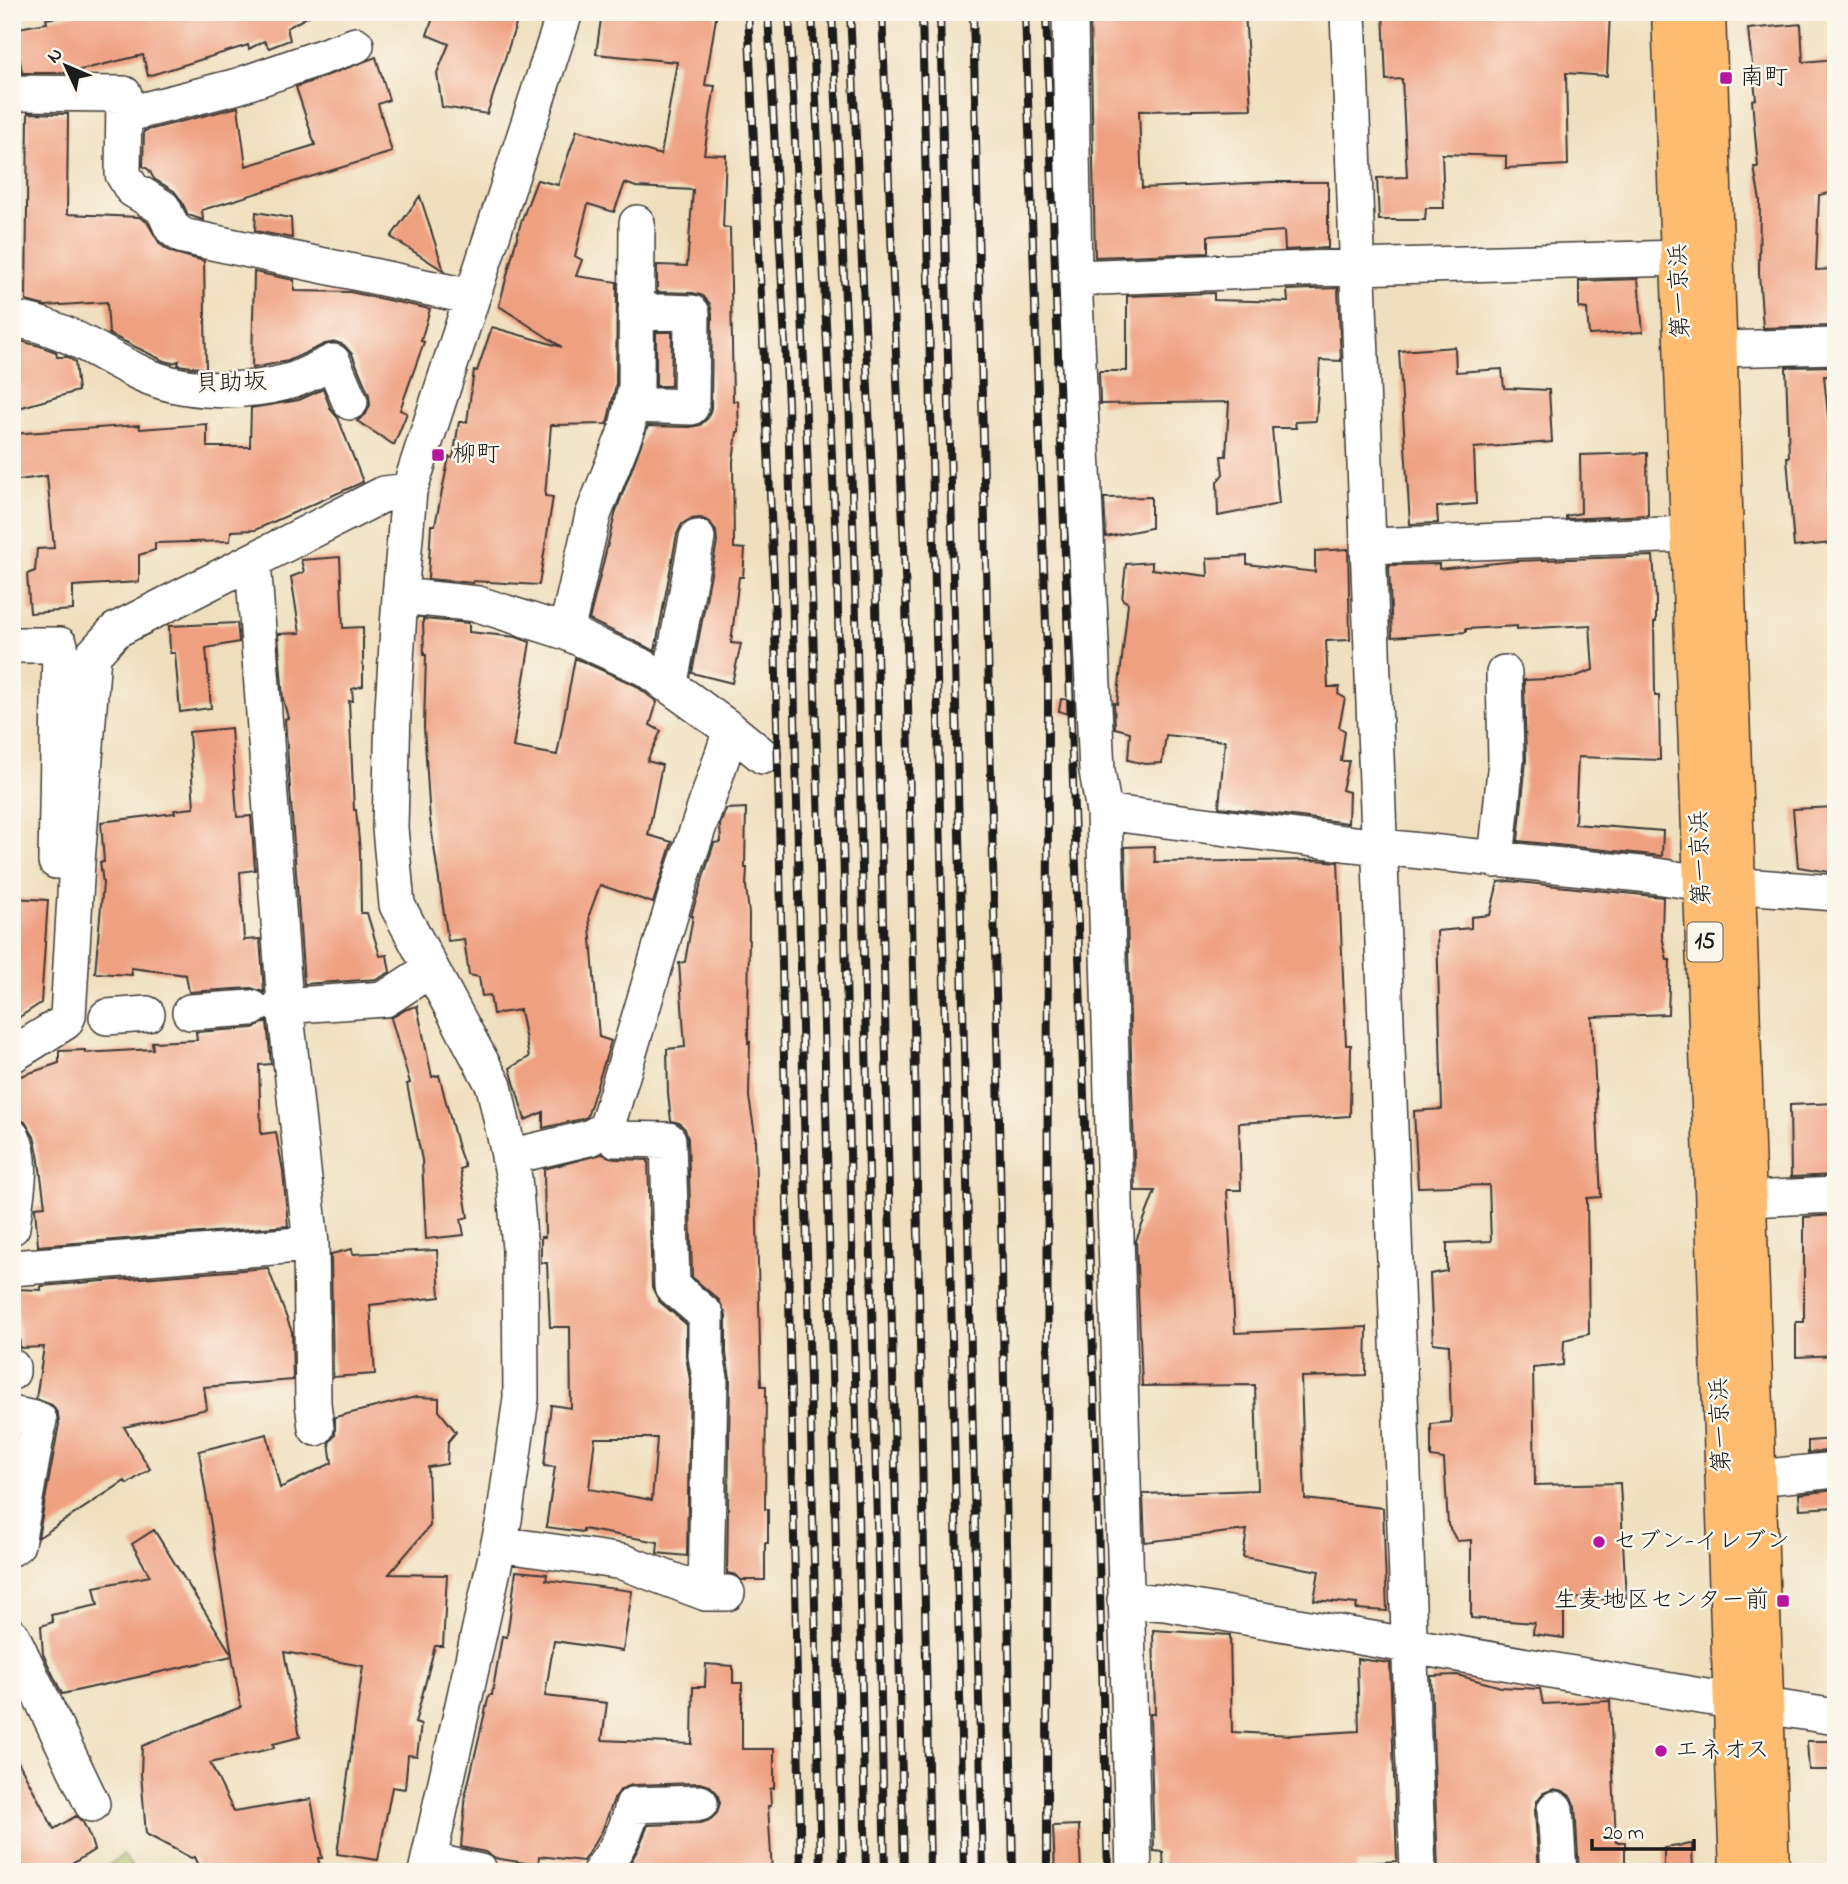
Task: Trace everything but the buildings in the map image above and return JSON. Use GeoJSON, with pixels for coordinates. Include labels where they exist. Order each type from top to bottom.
{"type":"FeatureCollection","features":[{"type":"Feature","properties":{"kind":"highway","name":"第一京浜"},"geometry":{"type":"LineString","coordinates":[[1671,12],[1690,534],[1747,1199],[1757,1478],[1749,1704],[1739,1872]]}},
{"type":"Feature","properties":{"kind":"highway","name":"第一京浜"},"geometry":{"type":"LineString","coordinates":[[1706,12],[1718,349],[1719,885],[1749,1704],[1770,1872]]}},
{"type":"Feature","properties":{"kind":"street"},"geometry":{"type":"LineString","coordinates":[[480,1872],[428,1866],[499,1544],[521,1398],[520,1249],[514,1178],[494,1086],[397,905],[390,828],[393,708],[409,491],[565,12]]}},
{"type":"Feature","properties":{"kind":"street"},"geometry":{"type":"LineString","coordinates":[[1070,12],[1074,278],[1097,771],[1104,812],[1134,1872]]}},
{"type":"Feature","properties":{"kind":"street"},"geometry":{"type":"LineString","coordinates":[[1348,12],[1418,1872]]}},
{"type":"Feature","properties":{"kind":"street"},"geometry":{"type":"LineString","coordinates":[[125,115],[238,86],[356,45]]}},
{"type":"Feature","properties":{"kind":"street"},"geometry":{"type":"LineString","coordinates":[[12,93],[124,94],[123,174],[132,189],[163,208],[172,228],[183,236],[472,297]]}},
{"type":"Feature","properties":{"kind":"street"},"geometry":{"type":"LineString","coordinates":[[566,632],[593,515],[626,431],[636,387],[637,223]]}},
{"type":"Feature","properties":{"kind":"street"},"geometry":{"type":"LineString","coordinates":[[1074,278],[1680,258]]}},
{"type":"Feature","properties":{"kind":"street"},"geometry":{"type":"LineString","coordinates":[[632,405],[691,407],[692,313],[636,311]]}},
{"type":"Feature","properties":{"kind":"street","name":"貝助坂"},"geometry":{"type":"LineString","coordinates":[[12,319],[43,324],[63,331],[142,374],[174,385],[203,389],[257,387],[294,380],[333,362],[350,402]]}},
{"type":"Feature","properties":{"kind":"street"},"geometry":{"type":"LineString","coordinates":[[1718,349],[1836,346]]}},
{"type":"Feature","properties":{"kind":"street"},"geometry":{"type":"LineString","coordinates":[[85,1017],[77,862],[93,655],[116,630],[384,494],[409,491]]}},
{"type":"Feature","properties":{"kind":"street"},"geometry":{"type":"LineString","coordinates":[[1369,546],[1690,534]]}},
{"type":"Feature","properties":{"kind":"street"},"geometry":{"type":"LineString","coordinates":[[666,684],[671,677],[697,538]]}},
{"type":"Feature","properties":{"kind":"street"},"geometry":{"type":"LineString","coordinates":[[253,561],[273,1006],[312,1244],[313,1403],[316,1428]]}},
{"type":"Feature","properties":{"kind":"street"},"geometry":{"type":"LineString","coordinates":[[400,596],[478,604],[566,632],[645,668],[764,756]]}},
{"type":"Feature","properties":{"kind":"street"},"geometry":{"type":"LineString","coordinates":[[12,645],[60,645],[54,861],[77,862]]}},
{"type":"Feature","properties":{"kind":"street"},"geometry":{"type":"LineString","coordinates":[[1496,860],[1506,760],[1504,673]]}},
{"type":"Feature","properties":{"kind":"street"},"geometry":{"type":"LineString","coordinates":[[509,1157],[589,1138],[606,1129],[680,882],[732,730]]}},
{"type":"Feature","properties":{"kind":"street"},"geometry":{"type":"LineString","coordinates":[[1104,812],[1719,885],[1836,893]]}},
{"type":"Feature","properties":{"kind":"street"},"geometry":{"type":"LineString","coordinates":[[190,1012],[385,999],[431,970]]}},
{"type":"Feature","properties":{"kind":"street"},"geometry":{"type":"LineString","coordinates":[[12,1055],[65,1022],[85,1017],[147,1014]]}},
{"type":"Feature","properties":{"kind":"street"},"geometry":{"type":"LineString","coordinates":[[499,1544],[623,1562],[716,1593],[706,1315],[672,1286],[668,1140],[615,1139],[606,1129]]}},
{"type":"Feature","properties":{"kind":"street"},"geometry":{"type":"LineString","coordinates":[[12,1137],[17,1146],[18,1175],[12,1227]]}},
{"type":"Feature","properties":{"kind":"street"},"geometry":{"type":"LineString","coordinates":[[1747,1199],[1836,1195]]}},
{"type":"Feature","properties":{"kind":"street"},"geometry":{"type":"LineString","coordinates":[[12,1268],[312,1244]]}},
{"type":"Feature","properties":{"kind":"street"},"geometry":{"type":"LineString","coordinates":[[12,1414],[39,1420],[17,1544],[12,1548]]}},
{"type":"Feature","properties":{"kind":"street"},"geometry":{"type":"LineString","coordinates":[[1757,1478],[1836,1470]]}},
{"type":"Feature","properties":{"kind":"street"},"geometry":{"type":"LineString","coordinates":[[1125,1600],[1165,1603],[1836,1717]]}},
{"type":"Feature","properties":{"kind":"street"},"geometry":{"type":"LineString","coordinates":[[12,1636],[92,1804]]}},
{"type":"Feature","properties":{"kind":"street"},"geometry":{"type":"LineString","coordinates":[[600,1872],[617,1849],[629,1825],[633,1805],[700,1803]]}},
{"type":"Feature","properties":{"kind":"street"},"geometry":{"type":"LineString","coordinates":[[1555,1809],[1559,1872]]}},
{"type":"Feature","properties":{"kind":"green space"},"geometry":{"type":"Polygon","coordinates":[[[123,1855],[136,1872],[100,1872],[123,1855]]]}},
{"type":"Feature","properties":{"kind":"railway"},"geometry":{"type":"LineString","coordinates":[[748,12],[774,580],[801,1872]]}},
{"type":"Feature","properties":{"kind":"railway"},"geometry":{"type":"LineString","coordinates":[[768,12],[788,403],[821,1872]]}},
{"type":"Feature","properties":{"kind":"railway"},"geometry":{"type":"LineString","coordinates":[[789,12],[816,710],[843,1872]]}},
{"type":"Feature","properties":{"kind":"railway"},"geometry":{"type":"LineString","coordinates":[[812,12],[837,568],[866,1872]]}},
{"type":"Feature","properties":{"kind":"railway"},"geometry":{"type":"LineString","coordinates":[[832,12],[848,365],[857,649],[885,1872]]}},
{"type":"Feature","properties":{"kind":"railway"},"geometry":{"type":"LineString","coordinates":[[850,12],[874,514],[904,1872]]}},
{"type":"Feature","properties":{"kind":"railway"},"geometry":{"type":"LineString","coordinates":[[882,12],[906,598],[930,1872]]}},
{"type":"Feature","properties":{"kind":"railway"},"geometry":{"type":"LineString","coordinates":[[922,12],[964,1872]]}},
{"type":"Feature","properties":{"kind":"railway"},"geometry":{"type":"LineString","coordinates":[[940,12],[983,1872]]}},
{"type":"Feature","properties":{"kind":"railway"},"geometry":{"type":"LineString","coordinates":[[973,12],[1000,1161],[1013,1872]]}},
{"type":"Feature","properties":{"kind":"railway"},"geometry":{"type":"LineString","coordinates":[[1025,12],[1048,684],[1047,1872]]}},
{"type":"Feature","properties":{"kind":"railway"},"geometry":{"type":"LineString","coordinates":[[1046,12],[1094,1382],[1108,1872]]}},
{"type":"Feature","properties":{"kind":"place","name":"南町"},"geometry":{"type":"Point","coordinates":[1726,78]}},
{"type":"Feature","properties":{"kind":"place","name":"柳町"},"geometry":{"type":"Point","coordinates":[438,455]}},
{"type":"Feature","properties":{"kind":"place","name":"セブン-イレブン"},"geometry":{"type":"Point","coordinates":[1599,1542]}},
{"type":"Feature","properties":{"kind":"place","name":"生麦地区センター前"},"geometry":{"type":"Point","coordinates":[1783,1601]}},
{"type":"Feature","properties":{"kind":"place","name":"エネオス"},"geometry":{"type":"Point","coordinates":[1661,1751]}}]}
